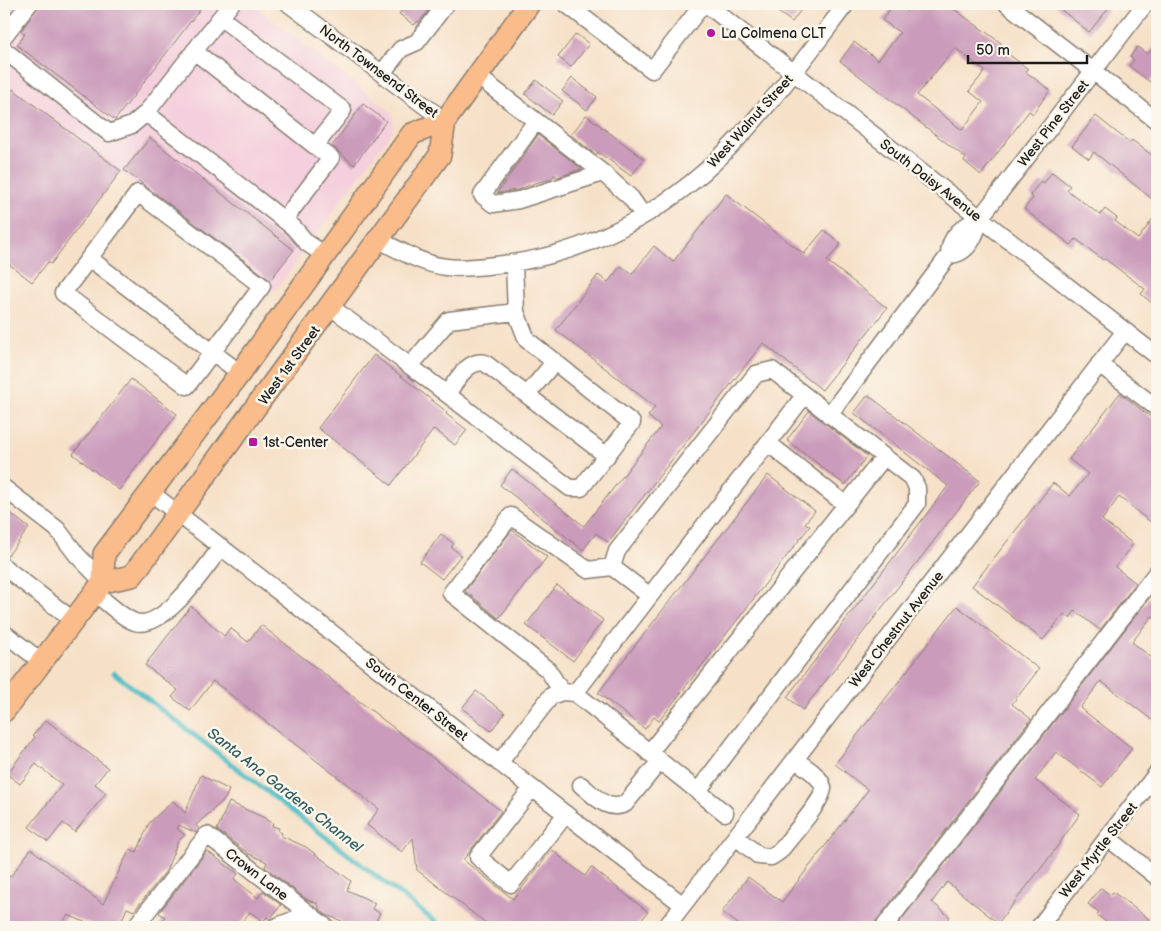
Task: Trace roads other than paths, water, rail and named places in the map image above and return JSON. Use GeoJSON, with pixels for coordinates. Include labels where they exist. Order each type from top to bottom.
{"type":"FeatureCollection","features":[{"type":"Feature","properties":{"kind":"main road","name":"West 1st Street"},"geometry":{"type":"LineString","coordinates":[[99,588],[132,576],[179,515],[440,155],[445,121],[529,4]]}},
{"type":"Feature","properties":{"kind":"main road"},"geometry":{"type":"LineString","coordinates":[[4,711],[99,588],[104,554],[240,373],[412,134],[445,121]]}},
{"type":"Feature","properties":{"kind":"street"},"geometry":{"type":"LineString","coordinates":[[4,36],[29,4]]}},
{"type":"Feature","properties":{"kind":"street"},"geometry":{"type":"LineString","coordinates":[[4,50],[109,133],[132,125],[146,113],[231,4]]}},
{"type":"Feature","properties":{"kind":"street","name":"North Townsend Street"},"geometry":{"type":"LineString","coordinates":[[289,4],[445,121]]}},
{"type":"Feature","properties":{"kind":"street"},"geometry":{"type":"LineString","coordinates":[[382,73],[401,49],[418,42],[446,4]]}},
{"type":"Feature","properties":{"kind":"street"},"geometry":{"type":"LineString","coordinates":[[566,4],[652,70],[704,4]]}},
{"type":"Feature","properties":{"kind":"street","name":"South Daisy Avenue"},"geometry":{"type":"LineString","coordinates":[[704,4],[794,72],[1157,356]]}},
{"type":"Feature","properties":{"kind":"street","name":"West Walnut Street"},"geometry":{"type":"LineString","coordinates":[[379,240],[420,260],[446,267],[469,268],[514,264],[547,258],[621,228],[688,186],[726,151],[794,72],[846,4]]}},
{"type":"Feature","properties":{"kind":"street"},"geometry":{"type":"LineString","coordinates":[[1007,4],[1157,121]]}},
{"type":"Feature","properties":{"kind":"street","name":"West Pine Street"},"geometry":{"type":"LineString","coordinates":[[829,415],[949,255],[958,254],[967,248],[976,234],[980,218],[1145,4]]}},
{"type":"Feature","properties":{"kind":"street"},"geometry":{"type":"LineString","coordinates":[[220,18],[344,110],[315,146]]}},
{"type":"Feature","properties":{"kind":"street"},"geometry":{"type":"LineString","coordinates":[[194,51],[331,158],[284,220]]}},
{"type":"Feature","properties":{"kind":"street"},"geometry":{"type":"LineString","coordinates":[[477,76],[603,174],[631,198],[643,215]]}},
{"type":"Feature","properties":{"kind":"street"},"geometry":{"type":"LineString","coordinates":[[146,113],[284,220],[307,243],[325,255]]}},
{"type":"Feature","properties":{"kind":"street"},"geometry":{"type":"LineString","coordinates":[[536,121],[482,195],[493,204],[519,200],[603,174]]}},
{"type":"Feature","properties":{"kind":"street"},"geometry":{"type":"LineString","coordinates":[[138,193],[262,286],[187,386],[63,293],[89,258],[138,193]]}},
{"type":"Feature","properties":{"kind":"street"},"geometry":{"type":"LineString","coordinates":[[89,258],[240,373]]}},
{"type":"Feature","properties":{"kind":"street"},"geometry":{"type":"LineString","coordinates":[[331,307],[570,488],[581,488],[632,423],[527,340],[516,312],[514,264]]}},
{"type":"Feature","properties":{"kind":"street"},"geometry":{"type":"LineString","coordinates":[[410,366],[449,320],[516,312]]}},
{"type":"Feature","properties":{"kind":"street","name":"West Chestnut Avenue"},"geometry":{"type":"LineString","coordinates":[[666,927],[1125,330]]}},
{"type":"Feature","properties":{"kind":"street"},"geometry":{"type":"LineString","coordinates":[[446,394],[470,364],[478,361],[485,363],[607,456]]}},
{"type":"Feature","properties":{"kind":"street"},"geometry":{"type":"LineString","coordinates":[[527,395],[555,361]]}},
{"type":"Feature","properties":{"kind":"street"},"geometry":{"type":"LineString","coordinates":[[1099,364],[1157,408]]}},
{"type":"Feature","properties":{"kind":"street"},"geometry":{"type":"LineString","coordinates":[[612,567],[617,551],[756,374],[772,370],[913,479],[917,488],[918,504],[698,791]]}},
{"type":"Feature","properties":{"kind":"street"},"geometry":{"type":"LineString","coordinates":[[499,763],[551,696],[568,692],[650,596],[804,396]]}},
{"type":"Feature","properties":{"kind":"street"},"geometry":{"type":"LineString","coordinates":[[768,442],[846,505]]}},
{"type":"Feature","properties":{"kind":"street"},"geometry":{"type":"LineString","coordinates":[[581,785],[610,807],[617,808],[625,804],[654,757],[884,457]]}},
{"type":"Feature","properties":{"kind":"street"},"geometry":{"type":"LineString","coordinates":[[4,488],[57,529],[99,588],[134,622],[149,624],[158,619],[183,596],[221,547]]}},
{"type":"Feature","properties":{"kind":"street","name":"South Center Street"},"geometry":{"type":"LineString","coordinates":[[150,492],[683,905]]}},
{"type":"Feature","properties":{"kind":"street"},"geometry":{"type":"LineString","coordinates":[[650,596],[612,567],[588,570],[512,516],[452,593],[548,670],[568,692],[726,813]]}},
{"type":"Feature","properties":{"kind":"street"},"geometry":{"type":"LineString","coordinates":[[4,568],[74,621]]}},
{"type":"Feature","properties":{"kind":"street"},"geometry":{"type":"LineString","coordinates":[[884,927],[1157,572]]}},
{"type":"Feature","properties":{"kind":"street"},"geometry":{"type":"LineString","coordinates":[[4,633],[42,662]]}},
{"type":"Feature","properties":{"kind":"street"},"geometry":{"type":"LineString","coordinates":[[736,837],[766,858],[776,855],[786,843],[823,792],[820,780],[795,760]]}},
{"type":"Feature","properties":{"kind":"street","name":"West Myrtle Street"},"geometry":{"type":"LineString","coordinates":[[1039,927],[1157,773]]}},
{"type":"Feature","properties":{"kind":"street"},"geometry":{"type":"LineString","coordinates":[[532,788],[478,858],[505,879],[512,884],[566,814]]}},
{"type":"Feature","properties":{"kind":"street","name":"Crown Lane"},"geometry":{"type":"LineString","coordinates":[[135,927],[207,835],[326,927]]}},
{"type":"Feature","properties":{"kind":"street"},"geometry":{"type":"LineString","coordinates":[[1108,838],[1157,877]]}},
{"type":"Feature","properties":{"kind":"street"},"geometry":{"type":"LineString","coordinates":[[275,927],[308,914]]}},
{"type":"Feature","properties":{"kind":"waterway","name":"Santa Ana Gardens Channel"},"geometry":{"type":"LineString","coordinates":[[114,673],[442,927]]}},
{"type":"Feature","properties":{"kind":"place","name":"La Colmena CLT"},"geometry":{"type":"Point","coordinates":[711,33]}},
{"type":"Feature","properties":{"kind":"place","name":"1st-Center"},"geometry":{"type":"Point","coordinates":[253,442]}}]}
